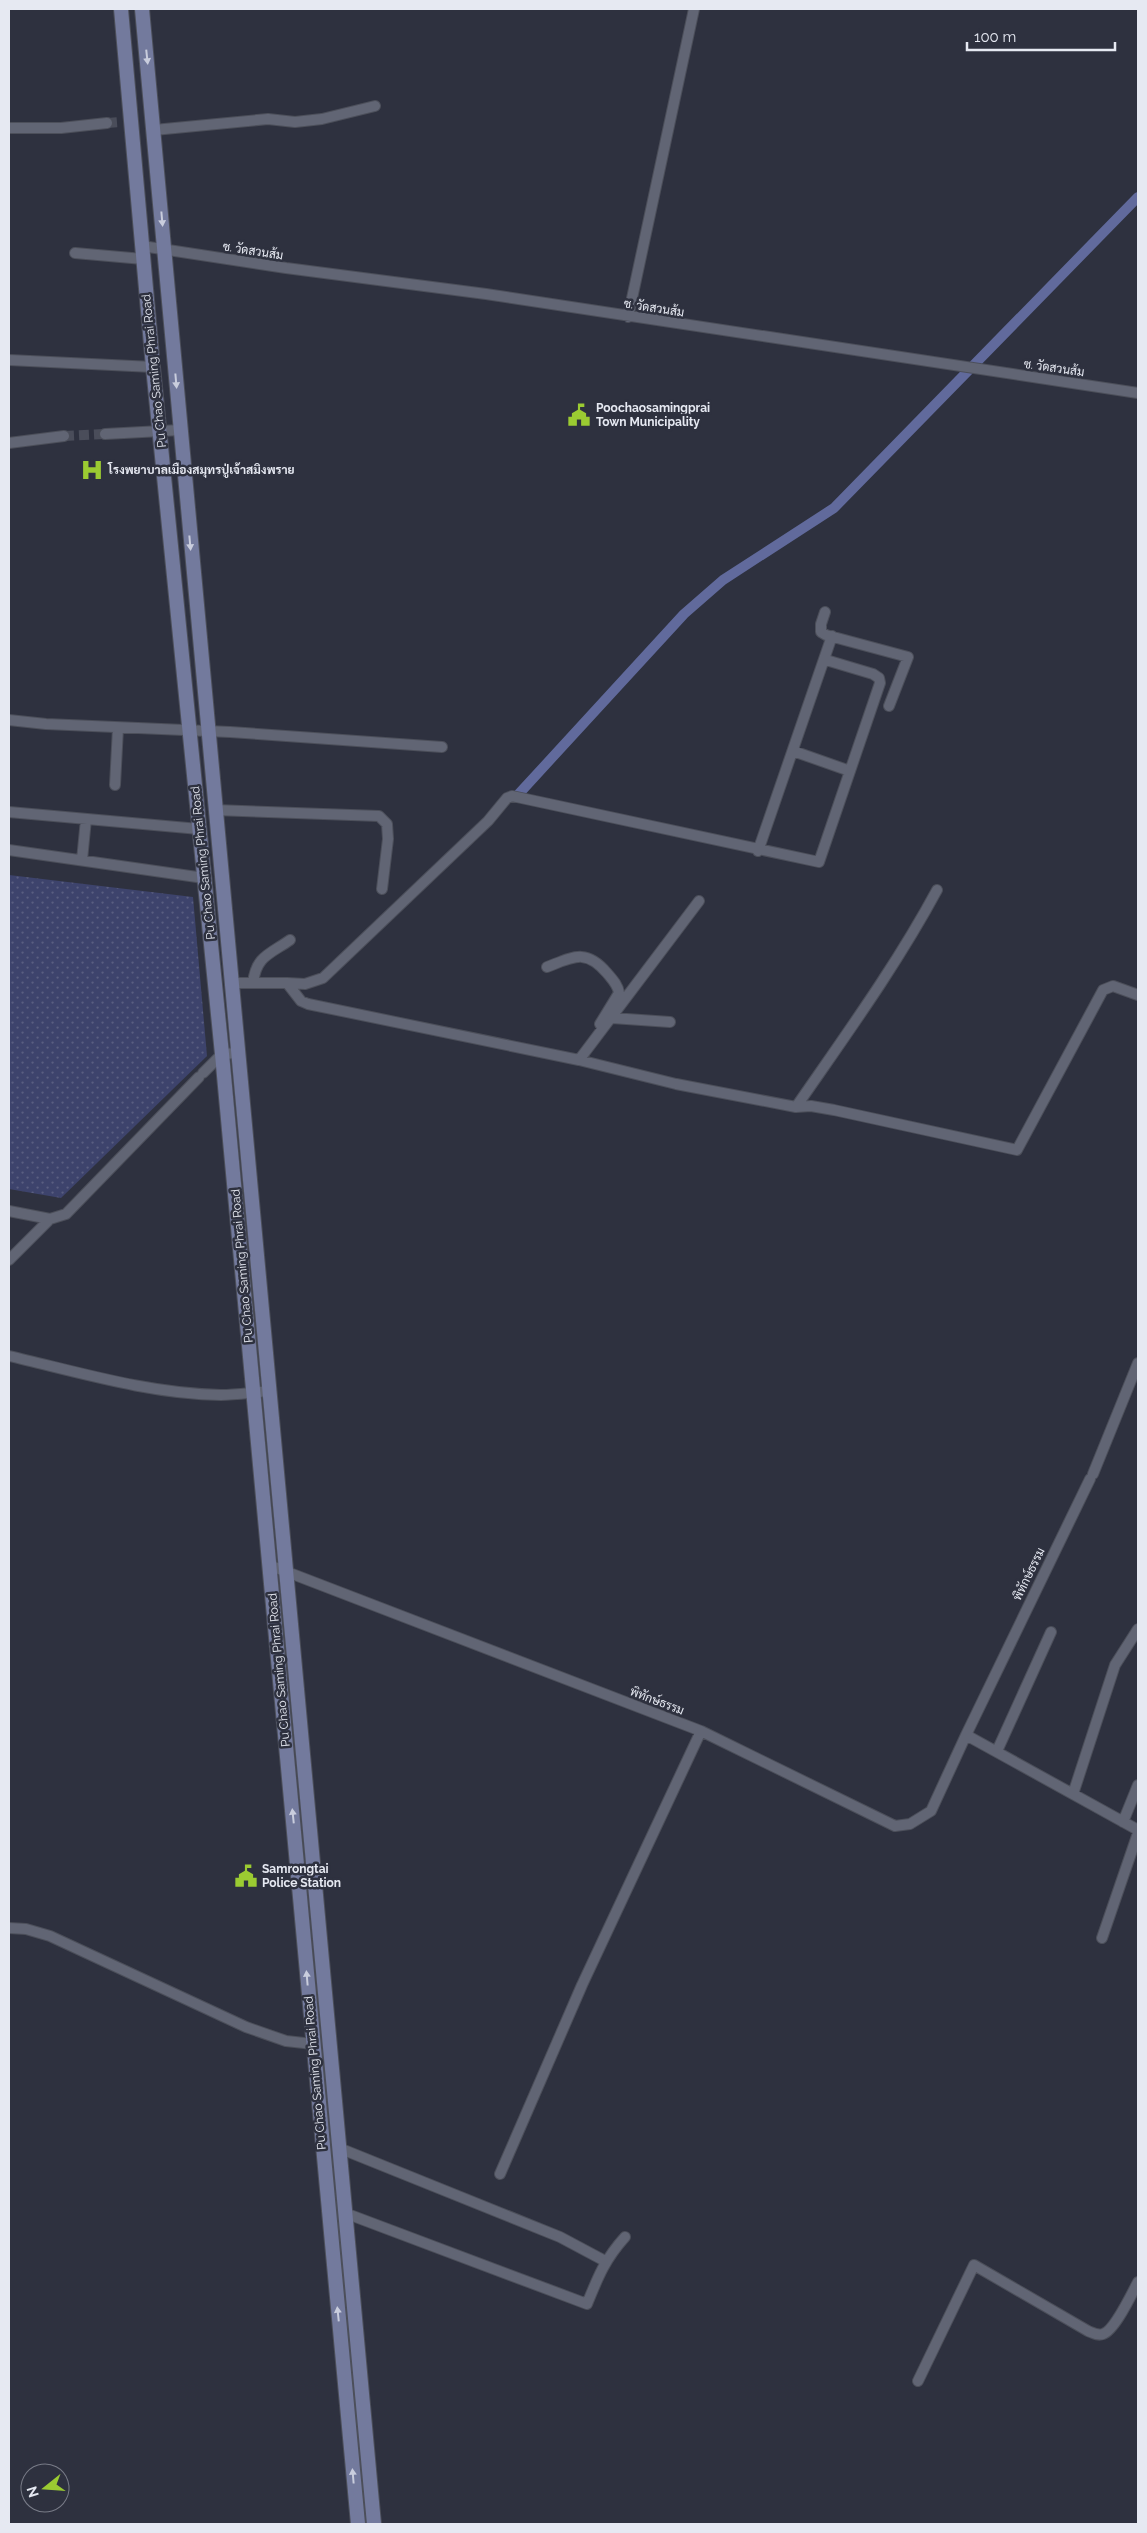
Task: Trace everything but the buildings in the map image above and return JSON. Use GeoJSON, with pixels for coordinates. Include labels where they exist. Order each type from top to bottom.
{"type":"FeatureCollection","features":[{"type":"Feature","properties":{"kind":"main road","name":"Pu Chao Saming Phrai Road"},"geometry":{"type":"LineString","coordinates":[[121,9],[125,122],[143,252],[222,1054],[358,2524]]}},
{"type":"Feature","properties":{"kind":"main road","name":"Pu Chao Saming Phrai Road"},"geometry":{"type":"LineString","coordinates":[[142,9],[374,2524]]}},
{"type":"Feature","properties":{"kind":"main road"},"geometry":{"type":"LineString","coordinates":[[298,1878],[313,1877]]}},
{"type":"Feature","properties":{"kind":"main road"},"geometry":{"type":"LineString","coordinates":[[313,2044],[329,2042]]}},
{"type":"Feature","properties":{"kind":"street"},"geometry":{"type":"LineString","coordinates":[[628,317],[694,9]]}},
{"type":"Feature","properties":{"kind":"street"},"geometry":{"type":"LineString","coordinates":[[154,130],[268,119],[295,122],[322,119],[375,106]]}},
{"type":"Feature","properties":{"kind":"street"},"geometry":{"type":"LineString","coordinates":[[9,128],[61,128],[107,123]]}},
{"type":"Feature","properties":{"kind":"street","name":"ซ. วัดสวนส้ม"},"geometry":{"type":"LineString","coordinates":[[75,253],[165,250],[476,293],[1138,393]]}},
{"type":"Feature","properties":{"kind":"street"},"geometry":{"type":"LineString","coordinates":[[9,360],[153,367]]}},
{"type":"Feature","properties":{"kind":"street"},"geometry":{"type":"LineString","coordinates":[[105,434],[180,430]]}},
{"type":"Feature","properties":{"kind":"street"},"geometry":{"type":"LineString","coordinates":[[9,443],[64,436]]}},
{"type":"Feature","properties":{"kind":"street"},"geometry":{"type":"LineString","coordinates":[[825,612],[821,624],[822,632],[907,655],[908,660],[889,706]]}},
{"type":"Feature","properties":{"kind":"street"},"geometry":{"type":"LineString","coordinates":[[758,851],[826,660],[832,636]]}},
{"type":"Feature","properties":{"kind":"street"},"geometry":{"type":"LineString","coordinates":[[231,983],[305,984],[315,983],[323,978],[488,820],[507,798],[512,796],[758,851],[819,862],[880,683],[879,678],[873,674],[826,660]]}},
{"type":"Feature","properties":{"kind":"street"},"geometry":{"type":"LineString","coordinates":[[9,720],[46,724],[208,731],[442,747]]}},
{"type":"Feature","properties":{"kind":"street"},"geometry":{"type":"LineString","coordinates":[[115,785],[118,728]]}},
{"type":"Feature","properties":{"kind":"street"},"geometry":{"type":"LineString","coordinates":[[793,751],[850,770]]}},
{"type":"Feature","properties":{"kind":"street"},"geometry":{"type":"LineString","coordinates":[[215,810],[379,816],[387,824],[388,839],[382,889]]}},
{"type":"Feature","properties":{"kind":"street"},"geometry":{"type":"LineString","coordinates":[[9,812],[199,829]]}},
{"type":"Feature","properties":{"kind":"street"},"geometry":{"type":"LineString","coordinates":[[82,860],[86,819]]}},
{"type":"Feature","properties":{"kind":"street"},"geometry":{"type":"LineString","coordinates":[[9,850],[204,878]]}},
{"type":"Feature","properties":{"kind":"street"},"geometry":{"type":"LineString","coordinates":[[796,1107],[866,1006],[920,921],[937,890]]}},
{"type":"Feature","properties":{"kind":"street"},"geometry":{"type":"LineString","coordinates":[[578,1060],[612,1018],[699,901]]}},
{"type":"Feature","properties":{"kind":"street"},"geometry":{"type":"LineString","coordinates":[[253,983],[255,966],[290,940]]}},
{"type":"Feature","properties":{"kind":"street"},"geometry":{"type":"LineString","coordinates":[[547,967],[584,956],[594,960],[614,982],[619,993],[600,1024],[598,1036]]}},
{"type":"Feature","properties":{"kind":"street"},"geometry":{"type":"LineString","coordinates":[[287,983],[301,1001],[308,1004],[578,1060],[676,1084],[796,1107],[811,1106],[834,1110],[1017,1150],[1104,990],[1113,986],[1138,995]]}},
{"type":"Feature","properties":{"kind":"street"},"geometry":{"type":"LineString","coordinates":[[612,1018],[670,1022]]}},
{"type":"Feature","properties":{"kind":"street"},"geometry":{"type":"LineString","coordinates":[[9,1260],[50,1219],[66,1214],[222,1054],[238,1053]]}},
{"type":"Feature","properties":{"kind":"street"},"geometry":{"type":"LineString","coordinates":[[9,1211],[50,1219]]}},
{"type":"Feature","properties":{"kind":"street"},"geometry":{"type":"LineString","coordinates":[[9,1356],[152,1387],[207,1395],[270,1390]]}},
{"type":"Feature","properties":{"kind":"street","name":"พิทักษ์ธรรม"},"geometry":{"type":"LineString","coordinates":[[269,1565],[701,1731],[895,1826],[910,1824],[932,1811],[966,1734],[1091,1477],[1138,1363]]}},
{"type":"Feature","properties":{"kind":"street"},"geometry":{"type":"LineString","coordinates":[[1073,1794],[1115,1665],[1138,1629]]}},
{"type":"Feature","properties":{"kind":"street"},"geometry":{"type":"LineString","coordinates":[[997,1751],[1051,1632]]}},
{"type":"Feature","properties":{"kind":"street"},"geometry":{"type":"LineString","coordinates":[[500,2174],[582,1985],[701,1731]]}},
{"type":"Feature","properties":{"kind":"street"},"geometry":{"type":"LineString","coordinates":[[966,1734],[1138,1831],[1102,1938]]}},
{"type":"Feature","properties":{"kind":"street"},"geometry":{"type":"LineString","coordinates":[[1123,1822],[1138,1785]]}},
{"type":"Feature","properties":{"kind":"street"},"geometry":{"type":"LineString","coordinates":[[9,1928],[26,1929],[50,1936],[246,2027],[286,2041],[313,2044]]}},
{"type":"Feature","properties":{"kind":"street"},"geometry":{"type":"LineString","coordinates":[[339,2148],[560,2237],[606,2261]]}},
{"type":"Feature","properties":{"kind":"street"},"geometry":{"type":"LineString","coordinates":[[345,2213],[587,2304],[606,2261],[625,2237]]}},
{"type":"Feature","properties":{"kind":"street"},"geometry":{"type":"LineString","coordinates":[[918,2381],[974,2265],[1088,2331],[1098,2334],[1104,2334],[1112,2327],[1138,2282]]}},
{"type":"Feature","properties":{"kind":"shaded area"},"geometry":{"type":"Polygon","coordinates":[[[9,875],[193,897],[207,1056],[61,1198],[9,1189],[9,875]]]}},
{"type":"Feature","properties":{"kind":"waterway"},"geometry":{"type":"LineString","coordinates":[[515,798],[684,614],[723,580],[834,508],[1138,197]]}},
{"type":"Feature","properties":{"kind":"tunnel"},"geometry":{"type":"LineString","coordinates":[[107,123],[120,122]]}},
{"type":"Feature","properties":{"kind":"tunnel"},"geometry":{"type":"LineString","coordinates":[[64,436],[105,434]]}},
{"type":"Feature","properties":{"kind":"place","name":"Poochaosamingprai Town Municipality"},"geometry":{"type":"Point","coordinates":[579,415]}},
{"type":"Feature","properties":{"kind":"place","name":"โรงพยาบาลเมืองสมุทรปู่เจ้าสมิงพราย"},"geometry":{"type":"Point","coordinates":[92,470]}},
{"type":"Feature","properties":{"kind":"place","name":"Samrongtai Police Station"},"geometry":{"type":"Point","coordinates":[246,1876]}}]}
